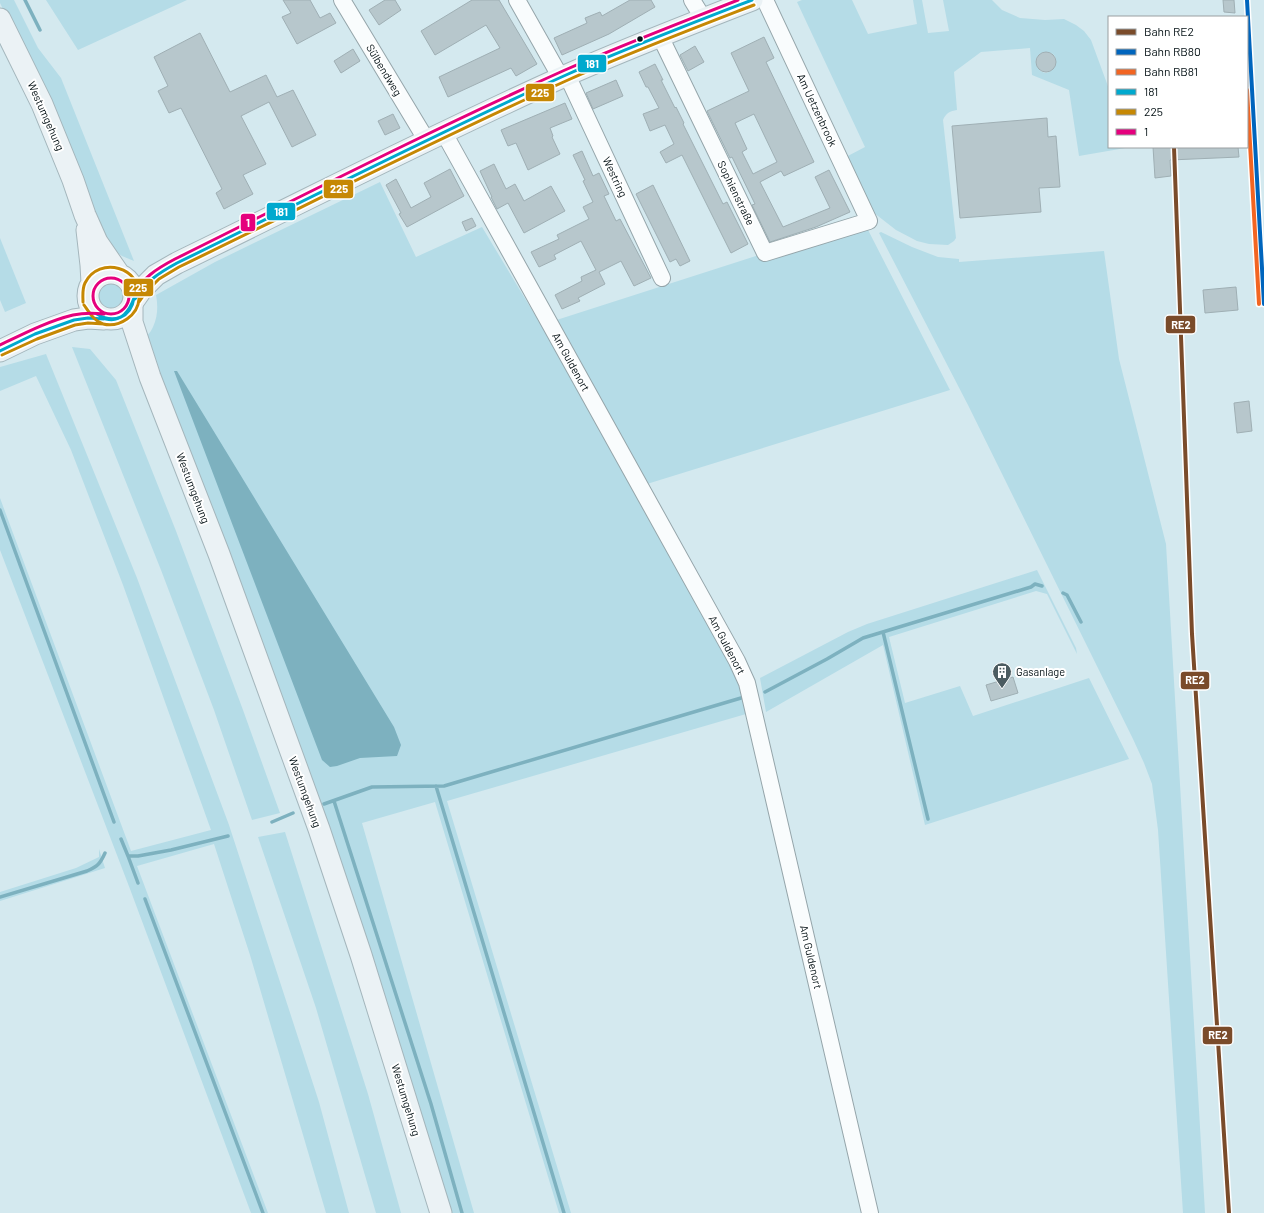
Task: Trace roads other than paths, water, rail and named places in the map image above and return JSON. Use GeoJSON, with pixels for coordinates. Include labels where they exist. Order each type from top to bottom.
{"type":"FeatureCollection","features":[{"type":"Feature","properties":{"kind":"main road"},"geometry":{"type":"LineString","coordinates":[[0,351],[35,334],[74,320],[88,318],[116,319],[122,317],[128,312],[142,289],[156,275],[177,263],[436,136],[564,77],[703,18],[752,0]]}},
{"type":"Feature","properties":{"kind":"main road","name":"Westumgehung"},"geometry":{"type":"LineString","coordinates":[[0,19],[42,104],[97,242],[121,275]]}},
{"type":"Feature","properties":{"kind":"main road","name":"Westumgehung"},"geometry":{"type":"LineString","coordinates":[[85,215],[91,265],[90,288]]}},
{"type":"Feature","properties":{"kind":"main road"},"geometry":{"type":"LineString","coordinates":[[121,275],[143,272],[177,263]]}},
{"type":"Feature","properties":{"kind":"main road"},"geometry":{"type":"LineString","coordinates":[[35,334],[70,310],[90,288],[97,277],[104,274],[112,272],[129,280],[134,292],[133,303]]}},
{"type":"Feature","properties":{"kind":"main road"},"geometry":{"type":"LineString","coordinates":[[90,288],[88,302],[97,315],[106,319]]}},
{"type":"Feature","properties":{"kind":"main road","name":"Westumgehung"},"geometry":{"type":"LineString","coordinates":[[133,303],[132,322],[150,377],[219,554],[318,829],[361,955],[441,1213]]}},
{"type":"Feature","properties":{"kind":"main road","name":"Westumgehung"},"geometry":{"type":"LineString","coordinates":[[106,319],[119,328],[150,377]]}},
{"type":"Feature","properties":{"kind":"street","name":"Sülbendweg"},"geometry":{"type":"LineString","coordinates":[[342,0],[436,136]]}},
{"type":"Feature","properties":{"kind":"street","name":"Westring"},"geometry":{"type":"LineString","coordinates":[[517,0],[564,77],[662,278]]}},
{"type":"Feature","properties":{"kind":"street"},"geometry":{"type":"LineString","coordinates":[[692,0],[703,18]]}},
{"type":"Feature","properties":{"kind":"street","name":"Am Uetzenbrook"},"geometry":{"type":"LineString","coordinates":[[765,0],[869,221]]}},
{"type":"Feature","properties":{"kind":"street","name":"Sophienstraße"},"geometry":{"type":"LineString","coordinates":[[660,36],[765,253],[869,221]]}},
{"type":"Feature","properties":{"kind":"street","name":"Am Guldenort"},"geometry":{"type":"LineString","coordinates":[[436,136],[737,661],[747,683],[870,1213]]}},
{"type":"Feature","properties":{"kind":"waterway"},"geometry":{"type":"LineString","coordinates":[[25,0],[40,30]]}},
{"type":"Feature","properties":{"kind":"waterway"},"geometry":{"type":"LineString","coordinates":[[0,510],[114,822]]}},
{"type":"Feature","properties":{"kind":"waterway"},"geometry":{"type":"LineString","coordinates":[[765,692],[863,638],[1031,587],[1035,584],[1042,586]]}},
{"type":"Feature","properties":{"kind":"waterway"},"geometry":{"type":"LineString","coordinates":[[1063,593],[1067,595],[1081,622]]}},
{"type":"Feature","properties":{"kind":"waterway"},"geometry":{"type":"LineString","coordinates":[[883,632],[928,819]]}},
{"type":"Feature","properties":{"kind":"waterway"},"geometry":{"type":"LineString","coordinates":[[324,804],[372,787],[444,786],[741,698]]}},
{"type":"Feature","properties":{"kind":"waterway"},"geometry":{"type":"LineString","coordinates":[[436,786],[564,1213]]}},
{"type":"Feature","properties":{"kind":"waterway"},"geometry":{"type":"LineString","coordinates":[[334,801],[431,1104],[462,1213]]}},
{"type":"Feature","properties":{"kind":"waterway"},"geometry":{"type":"LineString","coordinates":[[272,822],[293,813]]}},
{"type":"Feature","properties":{"kind":"waterway"},"geometry":{"type":"LineString","coordinates":[[121,839],[128,856],[138,856],[171,850],[228,836]]}},
{"type":"Feature","properties":{"kind":"waterway"},"geometry":{"type":"LineString","coordinates":[[0,897],[87,871],[94,868],[102,860],[105,853]]}},
{"type":"Feature","properties":{"kind":"waterway"},"geometry":{"type":"LineString","coordinates":[[128,856],[138,883]]}},
{"type":"Feature","properties":{"kind":"waterway"},"geometry":{"type":"LineString","coordinates":[[145,899],[263,1213]]}},
{"type":"Feature","properties":{"kind":"rail line","name":"RB80"},"geometry":{"type":"LineString","coordinates":[[1247,0],[1248,16]]}},
{"type":"Feature","properties":{"kind":"rail line","name":"RB80"},"geometry":{"type":"LineString","coordinates":[[1248,18],[1264,304]]}},
{"type":"Feature","properties":{"kind":"rail line","name":"RB81"},"geometry":{"type":"LineString","coordinates":[[1248,108],[1259,304]]}},
{"type":"Feature","properties":{"kind":"rail line","name":"RE2"},"geometry":{"type":"LineString","coordinates":[[1174,148],[1192,634],[1229,1213]]}},
{"type":"Feature","properties":{"kind":"place","name":"Gasanlage"},"geometry":{"type":"Point","coordinates":[1002,689]}}]}
